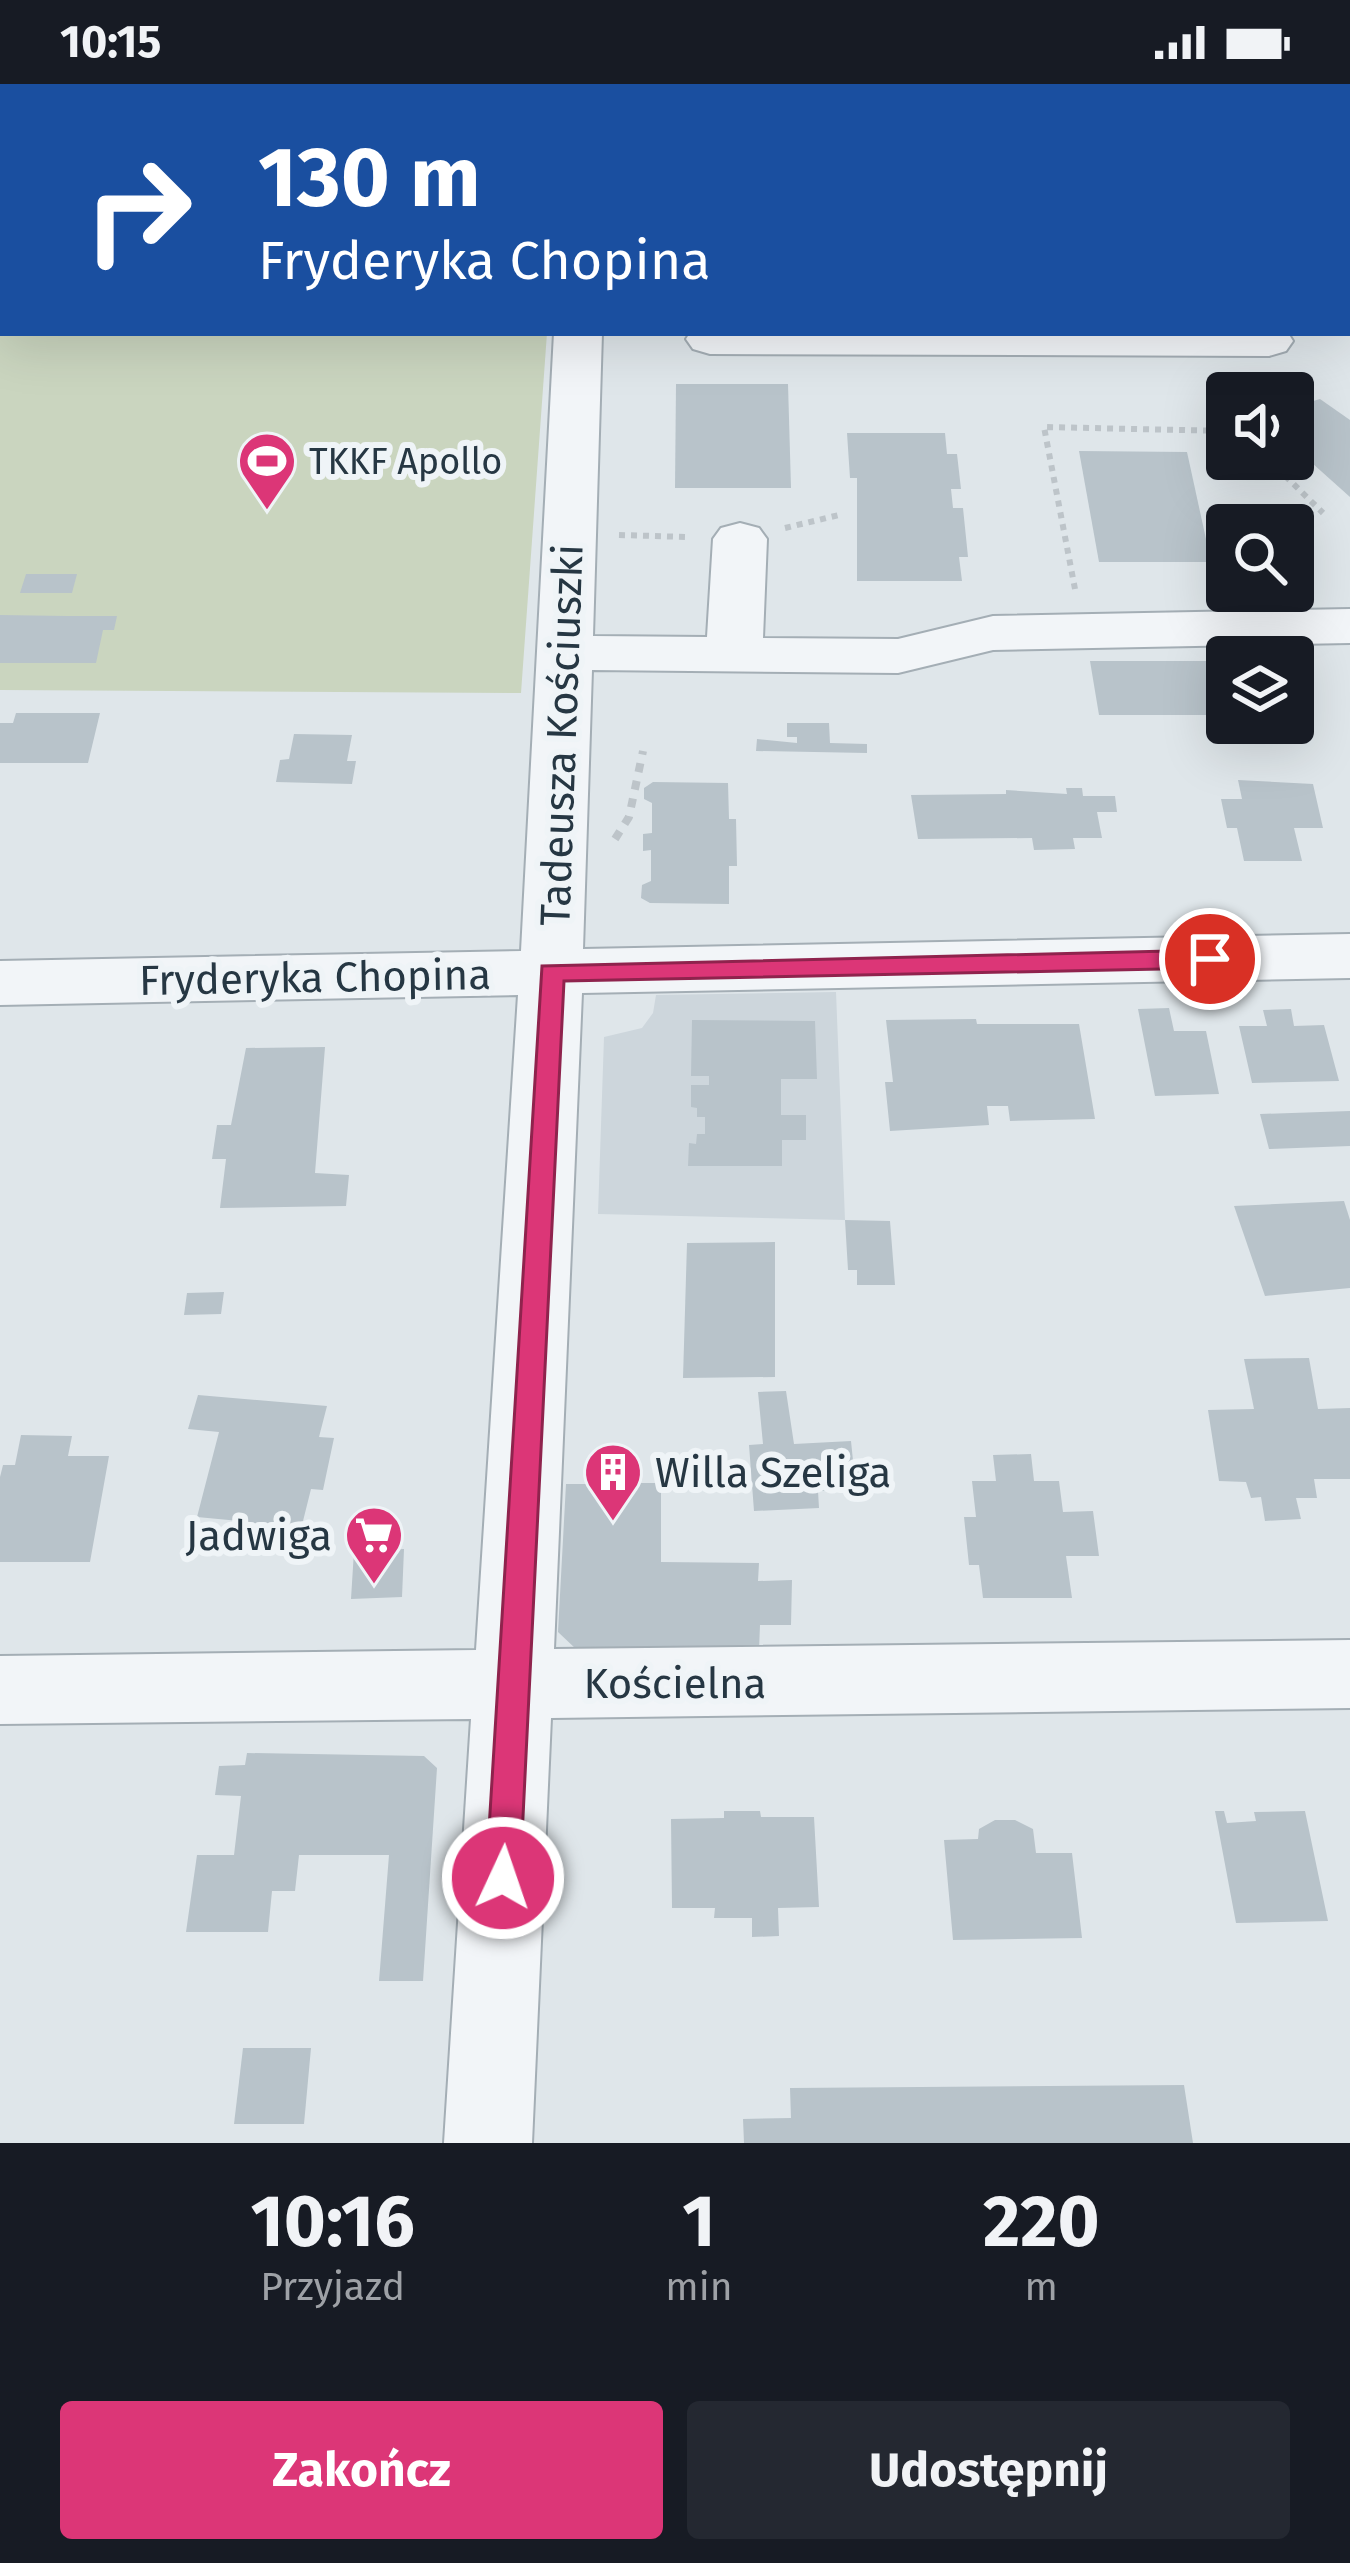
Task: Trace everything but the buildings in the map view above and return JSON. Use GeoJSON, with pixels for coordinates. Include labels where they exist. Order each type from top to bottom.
{"type":"FeatureCollection","features":[{"type":"Feature","properties":{"kind":"street","name":"Tadeusza Kościuszki"},"geometry":{"type":"LineString","coordinates":[[488,2143],[551,972],[578,336]]}},
{"type":"Feature","properties":{"kind":"street"},"geometry":{"type":"LineString","coordinates":[[710,339],[1079,336],[1269,341]]}},
{"type":"Feature","properties":{"kind":"street"},"geometry":{"type":"LineString","coordinates":[[734,655],[740,539]]}},
{"type":"Feature","properties":{"kind":"street"},"geometry":{"type":"LineString","coordinates":[[566,653],[898,656],[993,634],[1350,626]]}},
{"type":"Feature","properties":{"kind":"street","name":"Fryderyka Chopina"},"geometry":{"type":"LineString","coordinates":[[0,982],[1350,956]]}},
{"type":"Feature","properties":{"kind":"street","name":"Kościelna"},"geometry":{"type":"LineString","coordinates":[[0,1690],[1350,1674]]}},
{"type":"Feature","properties":{"kind":"path"},"geometry":{"type":"LineString","coordinates":[[1083,632],[1044,427],[1206,431]]}},
{"type":"Feature","properties":{"kind":"path"},"geometry":{"type":"LineString","coordinates":[[1289,480],[1322,513]]}},
{"type":"Feature","properties":{"kind":"path"},"geometry":{"type":"LineString","coordinates":[[609,848],[629,818],[644,751]]}},
{"type":"Feature","properties":{"kind":"shaded area"},"geometry":{"type":"Polygon","coordinates":[[[836,992],[845,1220],[598,1214],[604,1037],[642,1028],[653,1013],[656,995],[836,992]]]}},
{"type":"Feature","properties":{"kind":"green space","name":"TKKF Apollo"},"geometry":{"type":"Polygon","coordinates":[[[0,336],[547,336],[521,693],[0,690],[0,336]]]}},
{"type":"Feature","properties":{"kind":"place","name":"TKKF Apollo"},"geometry":{"type":"Point","coordinates":[267,512]}},
{"type":"Feature","properties":{"kind":"place","name":"Willa Szeliga"},"geometry":{"type":"Point","coordinates":[613,1523]}},
{"type":"Feature","properties":{"kind":"place","name":"Jadwiga"},"geometry":{"type":"Point","coordinates":[374,1586]}},
{"type":"Feature","properties":{"kind":"route"},"geometry":{"type":"LineString","coordinates":[[503,1878],[551,972],[1210,959]]}}]}
